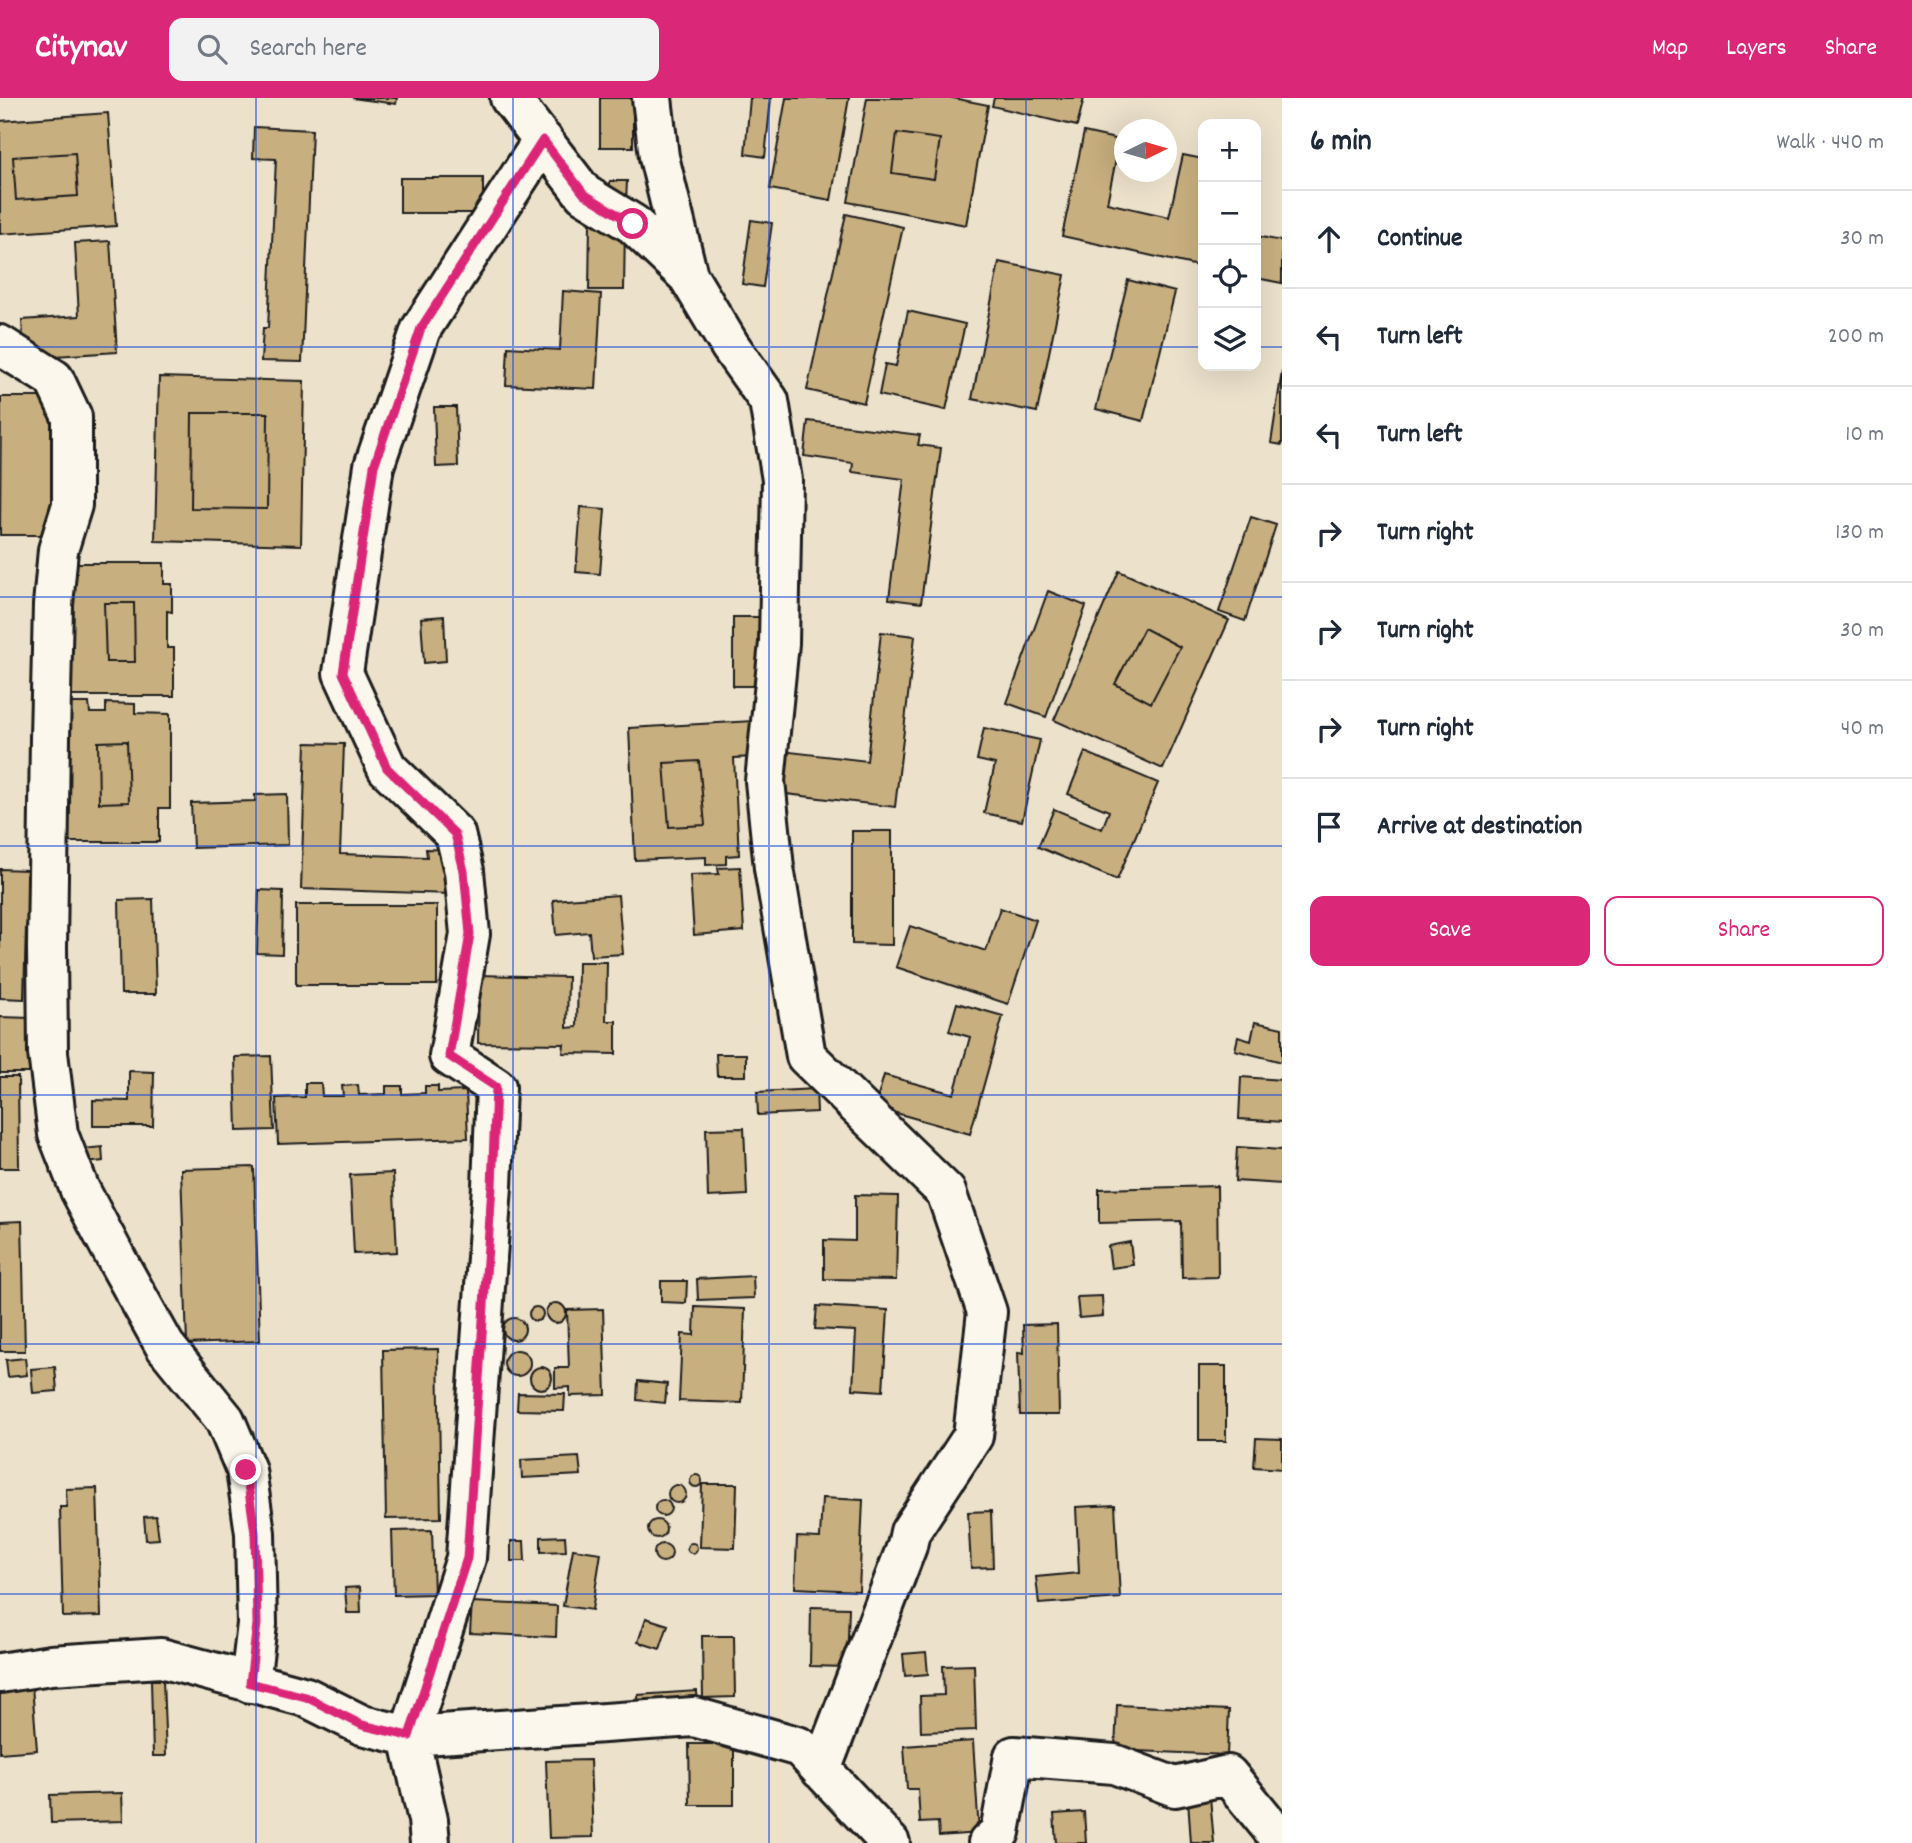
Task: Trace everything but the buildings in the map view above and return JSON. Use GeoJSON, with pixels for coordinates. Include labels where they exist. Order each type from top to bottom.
{"type":"FeatureCollection","features":[{"type":"Feature","properties":{"kind":"street"},"geometry":{"type":"LineString","coordinates":[[510,98],[584,194],[633,224],[688,276],[730,346],[769,401],[782,480],[779,643],[765,781],[774,868],[806,1056],[946,1192],[986,1312],[973,1436],[910,1532],[821,1770]]}},
{"type":"Feature","properties":{"kind":"street"},"geometry":{"type":"LineString","coordinates":[[652,98],[659,157],[688,276]]}},
{"type":"Feature","properties":{"kind":"street"},"geometry":{"type":"LineString","coordinates":[[430,1843],[428,1820],[409,1736],[467,1558],[496,1087],[449,1056],[470,934],[464,871],[455,834],[387,768],[343,673],[374,466],[421,328],[543,140]]}},
{"type":"Feature","properties":{"kind":"street"},"geometry":{"type":"LineString","coordinates":[[0,345],[54,379],[72,417],[72,505],[58,550],[53,605],[50,752],[48,1053],[58,1134],[80,1190],[165,1346],[225,1420],[246,1470],[255,1533],[257,1624],[250,1683]]}},
{"type":"Feature","properties":{"kind":"street"},"geometry":{"type":"LineString","coordinates":[[0,1673],[51,1665],[161,1658],[306,1697],[362,1725],[409,1736],[694,1717],[800,1747],[890,1843]]}},
{"type":"Feature","properties":{"kind":"street"},"geometry":{"type":"LineString","coordinates":[[988,1843],[1000,1832],[1014,1756],[1114,1764],[1175,1787],[1228,1776],[1282,1841]]}},
{"type":"Feature","properties":{"kind":"route"},"geometry":{"type":"LineString","coordinates":[[246,1470],[255,1533],[257,1624],[250,1683],[306,1697],[362,1725],[409,1736],[467,1558],[496,1087],[449,1056],[470,934],[464,871],[455,834],[387,768],[343,673],[374,466],[421,328],[543,140],[584,194],[633,224]]}}]}
